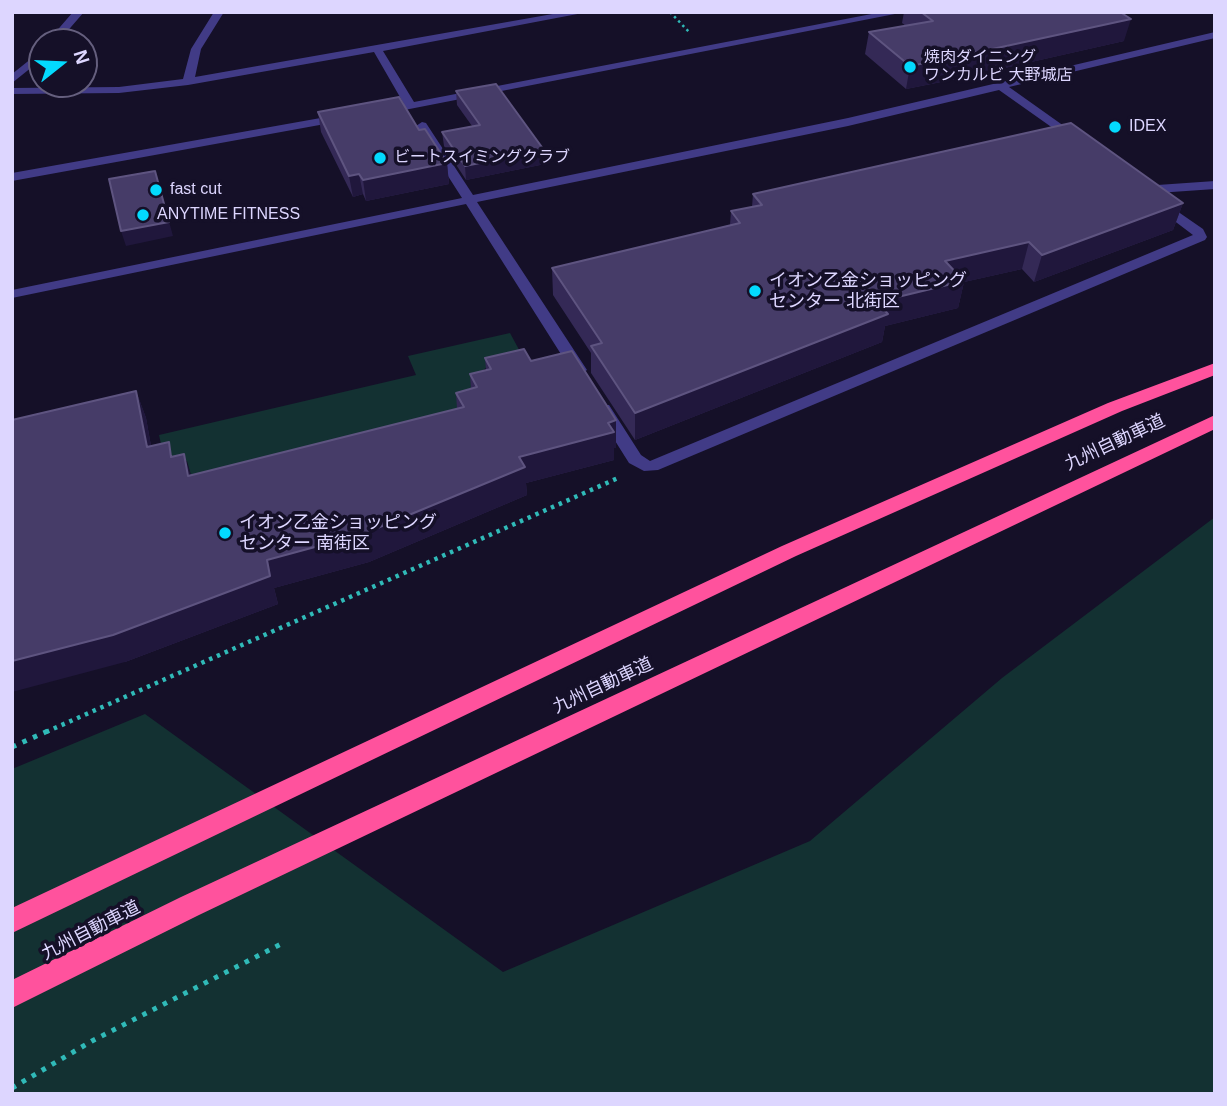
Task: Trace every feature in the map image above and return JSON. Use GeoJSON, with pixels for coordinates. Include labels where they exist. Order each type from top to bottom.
{"type":"FeatureCollection","features":[{"type":"Feature","properties":{"kind":"highway","name":"九州自動車道"},"geometry":{"type":"LineString","coordinates":[[12,921],[789,551],[1115,407],[1215,369]]}},
{"type":"Feature","properties":{"kind":"highway","name":"九州自動車道"},"geometry":{"type":"LineString","coordinates":[[12,996],[190,906],[1215,421]]}},
{"type":"Feature","properties":{"kind":"street"},"geometry":{"type":"LineString","coordinates":[[65,28],[79,12]]}},
{"type":"Feature","properties":{"kind":"street"},"geometry":{"type":"LineString","coordinates":[[188,82],[196,49],[219,12]]}},
{"type":"Feature","properties":{"kind":"street"},"geometry":{"type":"LineString","coordinates":[[12,92],[119,90],[188,82],[377,49],[483,25],[583,12]]}},
{"type":"Feature","properties":{"kind":"street"},"geometry":{"type":"LineString","coordinates":[[370,113],[900,12]]}},
{"type":"Feature","properties":{"kind":"street"},"geometry":{"type":"LineString","coordinates":[[12,294],[848,122],[1003,88],[1215,35]]}},
{"type":"Feature","properties":{"kind":"street"},"geometry":{"type":"LineString","coordinates":[[377,49],[411,106]]}},
{"type":"Feature","properties":{"kind":"street"},"geometry":{"type":"LineString","coordinates":[[12,80],[28,66]]}},
{"type":"Feature","properties":{"kind":"street"},"geometry":{"type":"LineString","coordinates":[[1003,88],[1089,150]]}},
{"type":"Feature","properties":{"kind":"street"},"geometry":{"type":"LineString","coordinates":[[12,177],[356,116]]}},
{"type":"Feature","properties":{"kind":"street"},"geometry":{"type":"LineString","coordinates":[[422,126],[635,459],[645,466],[652,466],[1199,237],[1198,232],[1137,186],[1215,185]]}},
{"type":"Feature","properties":{"kind":"path"},"geometry":{"type":"LineString","coordinates":[[12,747],[645,466]]}},
{"type":"Feature","properties":{"kind":"path"},"geometry":{"type":"LineString","coordinates":[[12,1088],[92,1041],[283,943]]}},
{"type":"Feature","properties":{"kind":"green space"},"geometry":{"type":"Polygon","coordinates":[[[510,333],[523,357],[491,364],[478,374],[471,412],[191,475],[187,461],[166,466],[159,435],[416,375],[408,356],[510,333]]]}},
{"type":"Feature","properties":{"kind":"green space"},"geometry":{"type":"Polygon","coordinates":[[[1215,517],[1215,1094],[12,1094],[12,769],[145,714],[503,972],[810,841],[1002,678],[1215,517]]]}},
{"type":"Feature","properties":{"kind":"building"},"geometry":{"type":"Polygon","coordinates":[[[921,12],[1120,12],[1131,19],[910,66],[869,32],[933,21],[921,12]]]}},
{"type":"Feature","properties":{"kind":"building"},"geometry":{"type":"Polygon","coordinates":[[[496,84],[544,150],[465,166],[442,132],[480,125],[456,91],[496,84]]]}},
{"type":"Feature","properties":{"kind":"building","name":"ビートスイミングクラブ"},"geometry":{"type":"Polygon","coordinates":[[[399,97],[419,130],[425,129],[447,163],[363,180],[359,174],[349,176],[318,112],[399,97]]]}},
{"type":"Feature","properties":{"kind":"building","name":"イオン乙金ショッピング センター 北街区"},"geometry":{"type":"Polygon","coordinates":[[[1071,123],[1183,203],[1042,255],[1029,242],[945,261],[964,281],[877,302],[888,314],[635,413],[591,346],[602,343],[552,268],[740,223],[731,211],[762,205],[753,194],[1071,123]]]}},
{"type":"Feature","properties":{"kind":"building","name":"ANYTIME FITNESS"},"geometry":{"type":"Polygon","coordinates":[[[155,171],[169,222],[121,231],[109,179],[155,171]]]}},
{"type":"Feature","properties":{"kind":"building","name":"イオン乙金ショッピング センター 南街区"},"geometry":{"type":"Polygon","coordinates":[[[524,349],[531,361],[572,351],[616,420],[608,423],[614,432],[519,457],[525,467],[363,534],[267,560],[270,576],[113,635],[12,661],[12,420],[136,391],[147,447],[169,442],[171,457],[184,454],[188,476],[464,407],[456,393],[477,387],[470,374],[491,369],[485,358],[524,349]]]}},
{"type":"Feature","properties":{"kind":"place","name":"焼肉ダイニング ワンカルビ 大野城店"},"geometry":{"type":"Point","coordinates":[910,67]}},
{"type":"Feature","properties":{"kind":"place","name":"IDEX"},"geometry":{"type":"Point","coordinates":[1115,127]}},
{"type":"Feature","properties":{"kind":"place","name":"ビートスイミングクラブ"},"geometry":{"type":"Point","coordinates":[380,158]}},
{"type":"Feature","properties":{"kind":"place","name":"fast cut"},"geometry":{"type":"Point","coordinates":[156,190]}},
{"type":"Feature","properties":{"kind":"place","name":"ANYTIME FITNESS"},"geometry":{"type":"Point","coordinates":[143,215]}},
{"type":"Feature","properties":{"kind":"place","name":"イオン乙金ショッピング センター 北街区"},"geometry":{"type":"Point","coordinates":[755,291]}},
{"type":"Feature","properties":{"kind":"place","name":"イオン乙金ショッピング センター 南街区"},"geometry":{"type":"Point","coordinates":[225,533]}}]}
